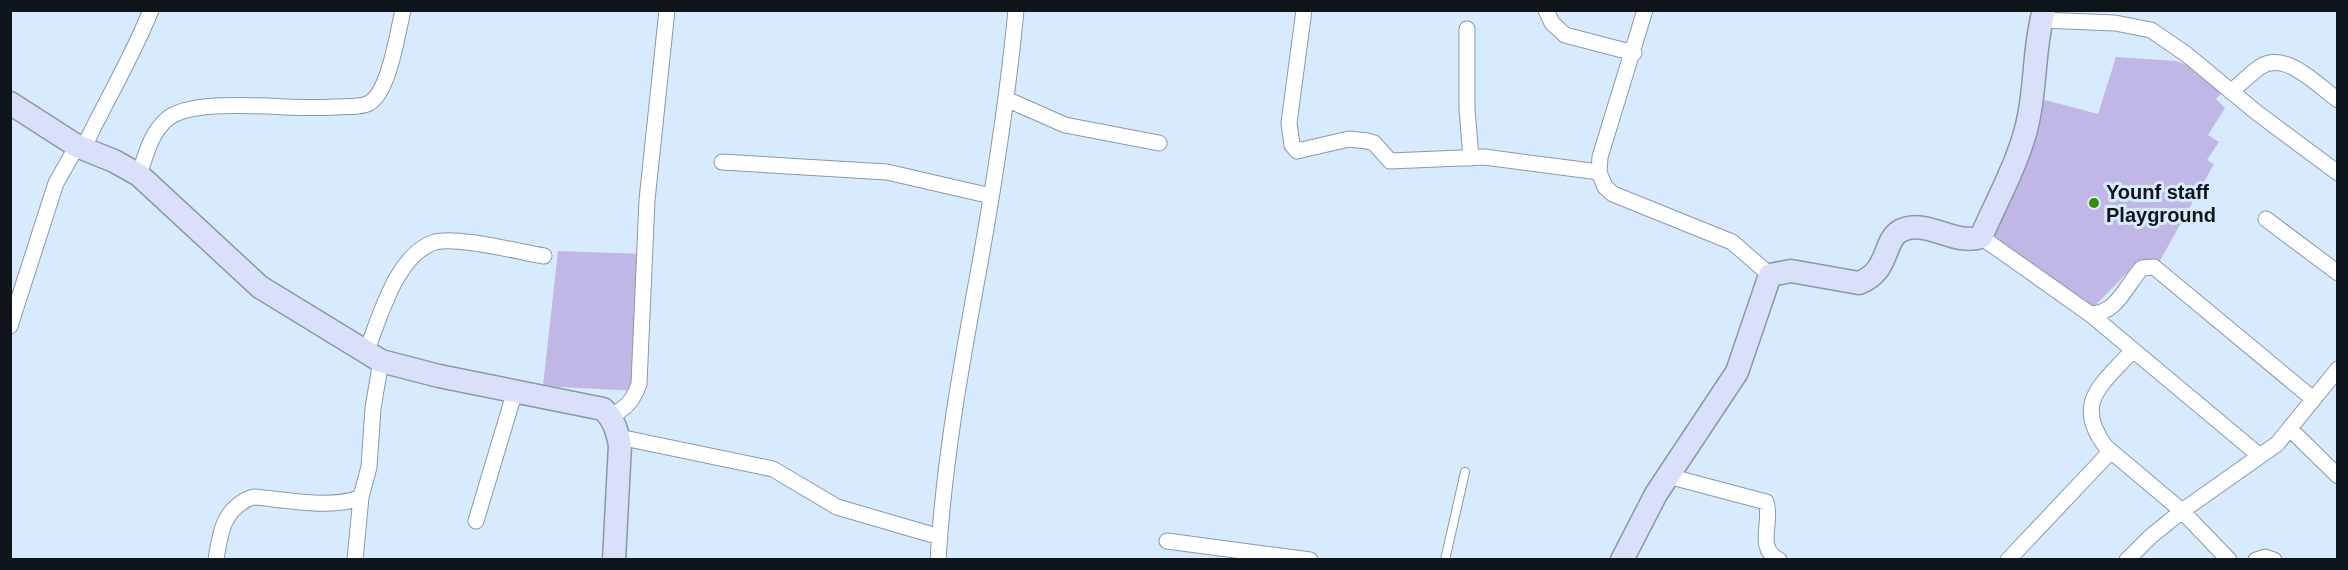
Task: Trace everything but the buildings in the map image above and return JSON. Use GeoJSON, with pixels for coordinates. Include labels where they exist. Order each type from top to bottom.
{"type":"FeatureCollection","features":[{"type":"Feature","properties":{"kind":"street"},"geometry":{"type":"LineString","coordinates":[[10,326],[17,282],[56,183],[80,147],[138,42],[151,10]]}},
{"type":"Feature","properties":{"kind":"street"},"geometry":{"type":"LineString","coordinates":[[139,175],[153,135],[169,118],[205,106],[324,108],[369,104],[378,95],[389,70],[403,10]]}},
{"type":"Feature","properties":{"kind":"street"},"geometry":{"type":"LineString","coordinates":[[611,416],[624,409],[633,399],[639,384],[647,200],[667,10]]}},
{"type":"Feature","properties":{"kind":"street"},"geometry":{"type":"LineString","coordinates":[[938,560],[960,369],[992,196],[1016,10]]}},
{"type":"Feature","properties":{"kind":"street"},"geometry":{"type":"LineString","coordinates":[[1304,10],[1289,123],[1292,146],[1297,151],[1349,139],[1374,143],[1390,161],[1512,159],[1599,172]]}},
{"type":"Feature","properties":{"kind":"street"},"geometry":{"type":"LineString","coordinates":[[1546,10],[1552,23],[1565,35],[1634,53]]}},
{"type":"Feature","properties":{"kind":"street"},"geometry":{"type":"LineString","coordinates":[[1645,10],[1634,53],[1600,157],[1599,172],[1605,187],[1613,194],[1731,242],[1770,275]]}},
{"type":"Feature","properties":{"kind":"street"},"geometry":{"type":"LineString","coordinates":[[1981,237],[2011,169],[2029,117],[2035,53],[2043,15],[2115,23],[2151,30],[2186,54],[2231,92],[2337,173]]}},
{"type":"Feature","properties":{"kind":"street"},"geometry":{"type":"LineString","coordinates":[[1467,29],[1467,109],[1472,158]]}},
{"type":"Feature","properties":{"kind":"street"},"geometry":{"type":"LineString","coordinates":[[2231,92],[2261,66],[2281,62],[2291,66],[2337,100]]}},
{"type":"Feature","properties":{"kind":"street"},"geometry":{"type":"LineString","coordinates":[[1006,99],[1065,125],[1159,143]]}},
{"type":"Feature","properties":{"kind":"street"},"geometry":{"type":"LineString","coordinates":[[10,103],[80,147],[114,161],[139,175],[200,234],[260,287],[373,357],[440,376],[587,405],[603,410],[611,416],[619,437],[614,560]]}},
{"type":"Feature","properties":{"kind":"street"},"geometry":{"type":"LineString","coordinates":[[723,162],[886,172],[992,196]]}},
{"type":"Feature","properties":{"kind":"street"},"geometry":{"type":"LineString","coordinates":[[2265,219],[2337,273]]}},
{"type":"Feature","properties":{"kind":"street"},"geometry":{"type":"LineString","coordinates":[[1770,275],[1791,271],[1860,284],[1878,272],[1893,237],[1901,231],[1926,228],[1960,239],[1981,237],[2090,314],[2260,456]]}},
{"type":"Feature","properties":{"kind":"street"},"geometry":{"type":"LineString","coordinates":[[355,560],[360,497],[369,467],[373,408],[373,357],[399,273],[418,250],[436,242],[457,241],[544,256]]}},
{"type":"Feature","properties":{"kind":"street"},"geometry":{"type":"LineString","coordinates":[[2090,314],[2104,312],[2114,305],[2142,268],[2154,267],[2312,398]]}},
{"type":"Feature","properties":{"kind":"street"},"geometry":{"type":"LineString","coordinates":[[1622,560],[1668,476],[1737,372],[1770,275]]}},
{"type":"Feature","properties":{"kind":"street"},"geometry":{"type":"LineString","coordinates":[[2132,351],[2091,399],[2091,414],[2099,437],[2111,451],[2182,511],[2229,560]]}},
{"type":"Feature","properties":{"kind":"street"},"geometry":{"type":"LineString","coordinates":[[2127,560],[2150,537],[2182,511],[2277,444],[2337,369]]}},
{"type":"Feature","properties":{"kind":"street"},"geometry":{"type":"LineString","coordinates":[[476,521],[515,391]]}},
{"type":"Feature","properties":{"kind":"street"},"geometry":{"type":"LineString","coordinates":[[2290,429],[2337,476]]}},
{"type":"Feature","properties":{"kind":"street"},"geometry":{"type":"LineString","coordinates":[[619,437],[773,469],[837,507],[940,537]]}},
{"type":"Feature","properties":{"kind":"street"},"geometry":{"type":"LineString","coordinates":[[2008,560],[2111,451]]}},
{"type":"Feature","properties":{"kind":"street"},"geometry":{"type":"LineString","coordinates":[[1668,476],[1766,502],[1770,512],[1766,547],[1779,560]]}},
{"type":"Feature","properties":{"kind":"street"},"geometry":{"type":"LineString","coordinates":[[216,560],[222,527],[230,511],[242,501],[253,497],[332,503],[350,502],[360,497]]}},
{"type":"Feature","properties":{"kind":"street"},"geometry":{"type":"LineString","coordinates":[[1167,541],[1310,560]]}},
{"type":"Feature","properties":{"kind":"street"},"geometry":{"type":"LineString","coordinates":[[2256,560],[2265,557],[2274,560]]}},
{"type":"Feature","properties":{"kind":"lane"},"geometry":{"type":"LineString","coordinates":[[1445,560],[1465,472]]}},
{"type":"Feature","properties":{"kind":"shaded area","name":"Younf staff Playground"},"geometry":{"type":"Polygon","coordinates":[[[2116,57],[2176,61],[2208,73],[2224,90],[2216,99],[2225,108],[2208,135],[2219,142],[2207,160],[2214,164],[2157,266],[2140,264],[2125,275],[2087,314],[1982,238],[2030,96],[2098,114],[2116,57]]]}},
{"type":"Feature","properties":{"kind":"shaded area"},"geometry":{"type":"Polygon","coordinates":[[[558,251],[644,254],[636,391],[543,386],[558,251]]]}},
{"type":"Feature","properties":{"kind":"place","name":"Younf staff Playground"},"geometry":{"type":"Point","coordinates":[2094,203]}}]}
